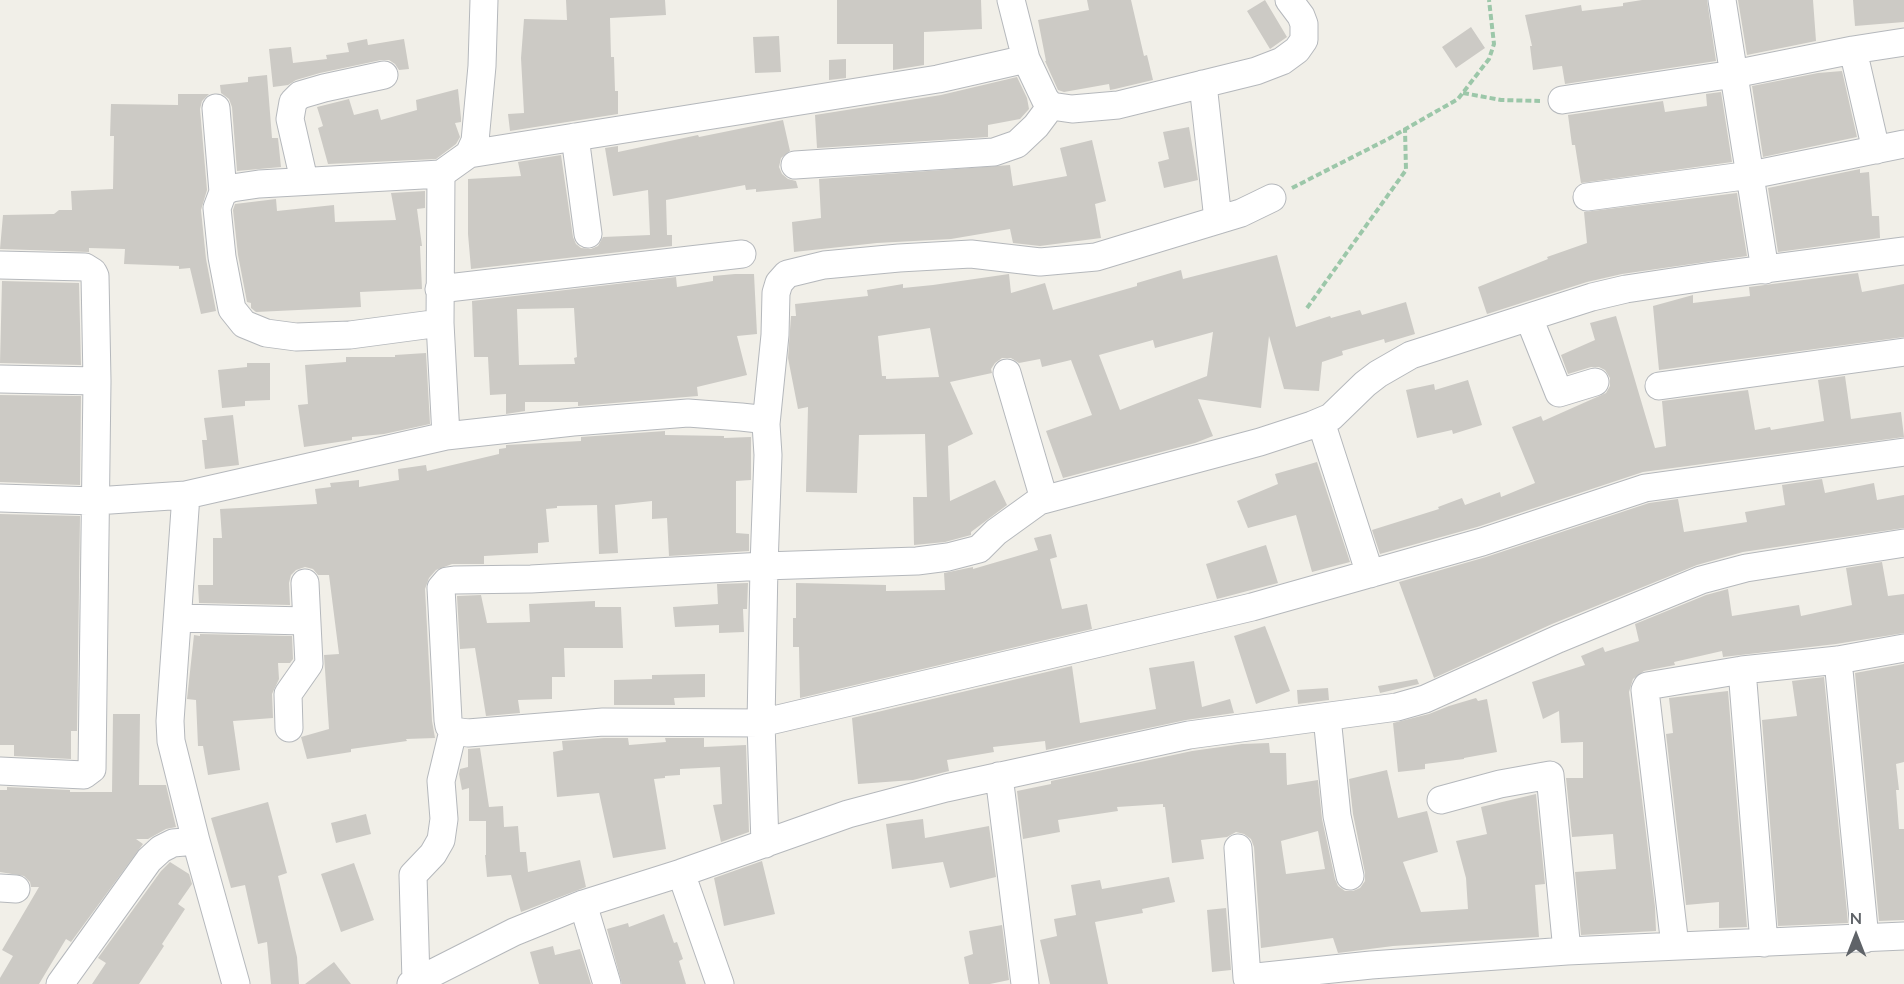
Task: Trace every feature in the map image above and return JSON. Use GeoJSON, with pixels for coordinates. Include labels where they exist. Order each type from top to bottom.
{"type":"FeatureCollection","features":[{"type":"Feature","properties":{"kind":"street"},"geometry":{"type":"LineString","coordinates":[[470,154],[477,130],[484,0]]}},
{"type":"Feature","properties":{"kind":"street"},"geometry":{"type":"LineString","coordinates":[[1011,0],[1026,59],[1045,99],[1051,106],[1072,110],[1118,105],[1256,71],[1282,61],[1298,50],[1304,40],[1304,24],[1289,0]]}},
{"type":"Feature","properties":{"kind":"street"},"geometry":{"type":"LineString","coordinates":[[1722,0],[1765,270]]}},
{"type":"Feature","properties":{"kind":"street"},"geometry":{"type":"LineString","coordinates":[[1562,100],[1734,75],[1853,50],[1904,42]]}},
{"type":"Feature","properties":{"kind":"street"},"geometry":{"type":"LineString","coordinates":[[1853,50],[1875,150]]}},
{"type":"Feature","properties":{"kind":"street"},"geometry":{"type":"LineString","coordinates":[[223,192],[232,188],[259,184],[304,180],[441,174],[449,166],[470,154],[938,79],[1026,59]]}},
{"type":"Feature","properties":{"kind":"street"},"geometry":{"type":"LineString","coordinates":[[304,180],[290,119],[293,102],[300,95],[384,75]]}},
{"type":"Feature","properties":{"kind":"street"},"geometry":{"type":"LineString","coordinates":[[1203,84],[1218,220]]}},
{"type":"Feature","properties":{"kind":"street"},"geometry":{"type":"LineString","coordinates":[[795,165],[994,152],[1017,144],[1036,126],[1051,106]]}},
{"type":"Feature","properties":{"kind":"street"},"geometry":{"type":"LineString","coordinates":[[216,108],[223,192],[217,208],[222,257],[232,309],[244,324],[266,333],[296,337],[350,335],[440,323]]}},
{"type":"Feature","properties":{"kind":"street"},"geometry":{"type":"LineString","coordinates":[[575,137],[588,234]]}},
{"type":"Feature","properties":{"kind":"street"},"geometry":{"type":"LineString","coordinates":[[1587,198],[1751,175],[1904,144]]}},
{"type":"Feature","properties":{"kind":"street"},"geometry":{"type":"LineString","coordinates":[[441,174],[439,288],[446,436]]}},
{"type":"Feature","properties":{"kind":"street"},"geometry":{"type":"LineString","coordinates":[[765,844],[761,723],[768,455],[766,424],[775,335],[776,293],[779,283],[787,274],[824,265],[899,258],[971,254],[1040,262],[1096,256],[1241,213],[1272,198]]}},
{"type":"Feature","properties":{"kind":"street"},"geometry":{"type":"LineString","coordinates":[[1904,251],[1626,289],[1592,297],[1401,360],[1365,384],[1332,417],[1321,422],[1260,442],[1044,499],[996,531],[979,549],[948,557],[917,561],[447,581],[441,588],[449,726],[453,731],[468,733],[603,722],[761,723],[1252,607],[1482,542],[1645,488],[1904,452]]}},
{"type":"Feature","properties":{"kind":"street"},"geometry":{"type":"LineString","coordinates":[[439,288],[742,254]]}},
{"type":"Feature","properties":{"kind":"street"},"geometry":{"type":"LineString","coordinates":[[0,265],[85,267],[93,272],[95,276],[97,381],[92,768],[84,774],[0,771]]}},
{"type":"Feature","properties":{"kind":"street"},"geometry":{"type":"LineString","coordinates":[[1530,318],[1559,393],[1595,382]]}},
{"type":"Feature","properties":{"kind":"street"},"geometry":{"type":"LineString","coordinates":[[1659,386],[1904,352]]}},
{"type":"Feature","properties":{"kind":"street"},"geometry":{"type":"LineString","coordinates":[[1007,373],[1044,499]]}},
{"type":"Feature","properties":{"kind":"street"},"geometry":{"type":"LineString","coordinates":[[0,379],[97,381]]}},
{"type":"Feature","properties":{"kind":"street"},"geometry":{"type":"LineString","coordinates":[[0,498],[95,501],[186,495],[446,436],[573,422],[688,413],[759,419],[766,424]]}},
{"type":"Feature","properties":{"kind":"street"},"geometry":{"type":"LineString","coordinates":[[1321,422],[1370,574]]}},
{"type":"Feature","properties":{"kind":"street"},"geometry":{"type":"LineString","coordinates":[[186,495],[170,721],[171,741],[196,842],[236,984]]}},
{"type":"Feature","properties":{"kind":"street"},"geometry":{"type":"LineString","coordinates":[[453,731],[441,781],[444,819],[441,840],[433,854],[413,875],[414,982],[514,932],[584,904],[681,873],[848,814],[946,788],[1189,735],[1397,707],[1425,699],[1558,639],[1718,574],[1904,543]]}},
{"type":"Feature","properties":{"kind":"street"},"geometry":{"type":"LineString","coordinates":[[289,728],[288,694],[309,664],[305,584]]}},
{"type":"Feature","properties":{"kind":"street"},"geometry":{"type":"LineString","coordinates":[[178,618],[306,621]]}},
{"type":"Feature","properties":{"kind":"street"},"geometry":{"type":"LineString","coordinates":[[1675,946],[1645,690],[1647,686],[1742,670],[1838,660],[1904,648]]}},
{"type":"Feature","properties":{"kind":"street"},"geometry":{"type":"LineString","coordinates":[[1838,660],[1865,939]]}},
{"type":"Feature","properties":{"kind":"street"},"geometry":{"type":"LineString","coordinates":[[1742,670],[1764,943]]}},
{"type":"Feature","properties":{"kind":"street"},"geometry":{"type":"LineString","coordinates":[[1327,717],[1337,816],[1350,876]]}},
{"type":"Feature","properties":{"kind":"street"},"geometry":{"type":"LineString","coordinates":[[1441,800],[1500,784],[1550,774],[1567,951]]}},
{"type":"Feature","properties":{"kind":"street"},"geometry":{"type":"LineString","coordinates":[[999,776],[1026,984]]}},
{"type":"Feature","properties":{"kind":"street"},"geometry":{"type":"LineString","coordinates":[[60,984],[149,860],[160,849],[173,843],[196,842]]}},
{"type":"Feature","properties":{"kind":"street"},"geometry":{"type":"LineString","coordinates":[[1238,848],[1247,978],[1371,965],[1567,951],[1904,936]]}},
{"type":"Feature","properties":{"kind":"street"},"geometry":{"type":"LineString","coordinates":[[681,873],[720,984]]}},
{"type":"Feature","properties":{"kind":"street"},"geometry":{"type":"LineString","coordinates":[[584,904],[607,984]]}},
{"type":"Feature","properties":{"kind":"path"},"geometry":{"type":"LineString","coordinates":[[1272,198],[1458,99],[1489,59],[1494,44],[1489,0]]}},
{"type":"Feature","properties":{"kind":"path"},"geometry":{"type":"LineString","coordinates":[[1463,93],[1501,100],[1530,102],[1562,100]]}},
{"type":"Feature","properties":{"kind":"path"},"geometry":{"type":"LineString","coordinates":[[1306,308],[1406,170],[1405,129]]}},
{"type":"Feature","properties":{"kind":"building"},"geometry":{"type":"Polygon","coordinates":[[[566,0],[665,0],[666,15],[610,18],[611,57],[614,57],[618,114],[510,131],[508,114],[524,113],[521,58],[524,19],[567,20],[566,0]]]}},
{"type":"Feature","properties":{"kind":"building"},"geometry":{"type":"Polygon","coordinates":[[[837,0],[981,0],[982,29],[924,32],[924,65],[893,70],[893,44],[837,44],[837,0]]]}},
{"type":"Feature","properties":{"kind":"building"},"geometry":{"type":"Polygon","coordinates":[[[1087,0],[1131,0],[1144,56],[1147,55],[1153,80],[1110,90],[1109,84],[1064,92],[1058,90],[1045,61],[1038,20],[1089,10],[1087,0]]]}},
{"type":"Feature","properties":{"kind":"building"},"geometry":{"type":"Polygon","coordinates":[[[1265,0],[1287,37],[1270,49],[1247,11],[1265,0]]]}},
{"type":"Feature","properties":{"kind":"building"},"geometry":{"type":"Polygon","coordinates":[[[1642,0],[1707,0],[1716,61],[1565,84],[1562,66],[1533,70],[1530,46],[1532,46],[1525,15],[1581,5],[1582,11],[1623,6],[1623,3],[1642,0]]]}},
{"type":"Feature","properties":{"kind":"building"},"geometry":{"type":"Polygon","coordinates":[[[1738,0],[1813,0],[1816,41],[1747,55],[1738,0]]]}},
{"type":"Feature","properties":{"kind":"building"},"geometry":{"type":"Polygon","coordinates":[[[1853,0],[1904,0],[1904,22],[1855,26],[1853,0]]]}},
{"type":"Feature","properties":{"kind":"building"},"geometry":{"type":"Polygon","coordinates":[[[1471,27],[1485,48],[1456,68],[1442,47],[1471,27]]]}},
{"type":"Feature","properties":{"kind":"building"},"geometry":{"type":"Polygon","coordinates":[[[779,36],[781,72],[755,73],[753,37],[779,36]]]}},
{"type":"Feature","properties":{"kind":"building"},"geometry":{"type":"Polygon","coordinates":[[[367,39],[368,45],[404,39],[409,69],[399,70],[389,60],[381,60],[320,73],[296,80],[288,85],[273,87],[269,49],[291,47],[293,63],[327,59],[326,55],[349,52],[347,43],[367,39]]]}},
{"type":"Feature","properties":{"kind":"building"},"geometry":{"type":"Polygon","coordinates":[[[846,59],[846,78],[829,80],[829,60],[846,59]]]}},
{"type":"Feature","properties":{"kind":"building"},"geometry":{"type":"Polygon","coordinates":[[[1842,71],[1857,137],[1763,157],[1752,86],[1818,73],[1842,71]]]}},
{"type":"Feature","properties":{"kind":"building"},"geometry":{"type":"Polygon","coordinates":[[[267,75],[272,138],[278,138],[281,167],[237,171],[232,107],[229,99],[221,93],[220,85],[248,82],[248,77],[267,75]]]}},
{"type":"Feature","properties":{"kind":"building"},"geometry":{"type":"Polygon","coordinates":[[[1017,77],[1027,98],[1029,109],[1020,119],[988,125],[988,137],[817,148],[815,115],[941,95],[1017,77]]]}},
{"type":"Feature","properties":{"kind":"building"},"geometry":{"type":"Polygon","coordinates":[[[458,89],[461,122],[455,123],[460,137],[456,144],[436,159],[328,164],[318,128],[323,126],[317,107],[349,99],[354,115],[378,109],[381,120],[417,110],[416,100],[458,89]]]}},
{"type":"Feature","properties":{"kind":"building"},"geometry":{"type":"Polygon","coordinates":[[[1721,92],[1732,162],[1581,183],[1568,115],[1663,101],[1665,112],[1707,106],[1706,94],[1721,92]]]}},
{"type":"Feature","properties":{"kind":"building"},"geometry":{"type":"Polygon","coordinates":[[[178,94],[209,94],[202,101],[200,109],[207,190],[201,210],[206,259],[216,311],[201,314],[190,268],[124,264],[125,249],[89,248],[89,252],[0,249],[3,215],[54,214],[59,210],[72,210],[71,191],[113,189],[114,136],[110,136],[111,104],[178,105],[178,94]]]}},
{"type":"Feature","properties":{"kind":"building"},"geometry":{"type":"Polygon","coordinates":[[[783,120],[790,151],[781,158],[779,167],[788,179],[796,181],[798,188],[756,192],[756,189],[746,190],[745,185],[666,200],[667,235],[672,235],[672,246],[471,269],[468,234],[468,179],[521,176],[518,162],[561,155],[573,237],[581,248],[591,249],[598,246],[603,237],[650,235],[648,190],[613,196],[605,148],[618,146],[618,152],[783,120]]]}},
{"type":"Feature","properties":{"kind":"building"},"geometry":{"type":"Polygon","coordinates":[[[1189,127],[1198,180],[1164,188],[1158,162],[1169,159],[1163,132],[1189,127]]]}},
{"type":"Feature","properties":{"kind":"building"},"geometry":{"type":"Polygon","coordinates":[[[1092,140],[1106,201],[1095,204],[1101,238],[1040,246],[1013,243],[1010,229],[951,239],[877,243],[794,252],[792,222],[821,218],[819,179],[1010,165],[1013,186],[1067,176],[1060,148],[1092,140]]]}},
{"type":"Feature","properties":{"kind":"building"},"geometry":{"type":"Polygon","coordinates":[[[1860,169],[1860,173],[1869,172],[1872,216],[1879,216],[1880,238],[1778,252],[1768,188],[1860,169]]]}},
{"type":"Feature","properties":{"kind":"building"},"geometry":{"type":"Polygon","coordinates":[[[425,191],[425,208],[417,209],[422,246],[420,246],[422,289],[360,292],[361,307],[256,312],[251,308],[251,303],[247,302],[238,255],[233,210],[235,204],[276,199],[277,211],[334,205],[335,222],[396,220],[391,193],[425,191]]]}},
{"type":"Feature","properties":{"kind":"building"},"geometry":{"type":"Polygon","coordinates":[[[1737,193],[1747,256],[1622,274],[1587,282],[1487,314],[1478,287],[1548,259],[1547,257],[1587,243],[1584,212],[1737,193]]]}},
{"type":"Feature","properties":{"kind":"building"},"geometry":{"type":"Polygon","coordinates":[[[1277,255],[1296,327],[1330,316],[1331,318],[1360,310],[1362,315],[1406,302],[1415,334],[1385,343],[1384,339],[1342,351],[1343,355],[1322,362],[1319,391],[1284,389],[1269,336],[1261,408],[1198,399],[1213,436],[1195,443],[1063,478],[1046,431],[1092,415],[1071,360],[1042,367],[1040,359],[1019,363],[1011,358],[1002,358],[991,369],[992,373],[950,382],[973,434],[948,446],[950,501],[995,480],[1007,505],[971,532],[971,535],[945,542],[914,545],[913,497],[927,497],[925,434],[859,435],[857,493],[806,492],[808,407],[798,409],[788,358],[791,316],[796,316],[795,304],[868,296],[867,290],[903,284],[903,288],[1009,274],[1011,293],[1045,283],[1053,310],[1137,286],[1137,283],[1181,270],[1183,279],[1277,255]],[[930,328],[878,336],[882,376],[886,376],[886,379],[939,377],[930,328]],[[1213,332],[1155,348],[1153,340],[1099,355],[1120,410],[1207,376],[1213,332]]]}},
{"type":"Feature","properties":{"kind":"building"},"geometry":{"type":"Polygon","coordinates":[[[1858,273],[1862,292],[1904,284],[1904,337],[1659,370],[1653,306],[1693,295],[1693,303],[1750,296],[1749,287],[1858,273]]]}},
{"type":"Feature","properties":{"kind":"building"},"geometry":{"type":"Polygon","coordinates":[[[754,274],[757,334],[737,336],[747,375],[697,387],[698,396],[578,406],[578,402],[525,402],[525,411],[506,414],[506,394],[490,395],[488,357],[474,357],[472,301],[676,277],[677,287],[713,281],[713,276],[754,274]],[[574,308],[517,309],[519,365],[575,364],[574,358],[577,357],[574,308]]]}},
{"type":"Feature","properties":{"kind":"building"},"geometry":{"type":"Polygon","coordinates":[[[2,281],[79,283],[81,365],[0,363],[2,281]]]}},
{"type":"Feature","properties":{"kind":"building"},"geometry":{"type":"Polygon","coordinates":[[[1616,316],[1655,448],[1666,446],[1662,401],[1748,390],[1755,430],[1770,427],[1771,430],[1824,421],[1818,380],[1845,376],[1851,419],[1901,412],[1904,437],[1643,472],[1477,527],[1380,554],[1372,530],[1439,509],[1438,507],[1462,498],[1465,505],[1500,492],[1501,497],[1535,483],[1512,427],[1541,416],[1543,421],[1606,393],[1610,386],[1610,378],[1605,370],[1591,367],[1568,374],[1561,355],[1595,340],[1590,323],[1616,316]]]}},
{"type":"Feature","properties":{"kind":"building"},"geometry":{"type":"Polygon","coordinates":[[[426,353],[430,424],[304,447],[298,405],[308,404],[305,365],[346,362],[346,357],[395,357],[395,355],[426,353]]]}},
{"type":"Feature","properties":{"kind":"building"},"geometry":{"type":"Polygon","coordinates":[[[247,363],[270,363],[270,400],[245,401],[245,406],[222,408],[218,370],[247,367],[247,363]]]}},
{"type":"Feature","properties":{"kind":"building"},"geometry":{"type":"Polygon","coordinates":[[[1468,380],[1482,425],[1453,434],[1452,430],[1417,438],[1406,390],[1434,384],[1435,390],[1468,380]]]}},
{"type":"Feature","properties":{"kind":"building"},"geometry":{"type":"Polygon","coordinates":[[[0,395],[81,396],[80,485],[0,482],[0,395]]]}},
{"type":"Feature","properties":{"kind":"building"},"geometry":{"type":"Polygon","coordinates":[[[233,415],[239,465],[205,469],[202,440],[207,440],[204,418],[233,415]]]}},
{"type":"Feature","properties":{"kind":"building"},"geometry":{"type":"Polygon","coordinates":[[[665,431],[665,435],[751,437],[751,480],[736,481],[736,533],[749,534],[749,551],[669,556],[667,518],[652,519],[652,501],[615,505],[618,553],[599,554],[597,505],[557,506],[557,508],[546,509],[549,542],[538,543],[538,553],[484,556],[484,564],[452,564],[436,570],[429,578],[425,589],[432,721],[435,738],[406,739],[407,741],[351,749],[351,752],[307,759],[301,737],[329,729],[324,655],[339,654],[329,575],[318,575],[313,569],[305,567],[296,570],[291,575],[289,583],[290,605],[199,603],[198,585],[213,585],[213,538],[222,538],[220,509],[317,504],[315,489],[331,487],[330,483],[359,480],[359,487],[399,480],[398,469],[426,465],[427,471],[499,454],[499,449],[506,448],[506,445],[581,441],[581,437],[665,431]]]}},
{"type":"Feature","properties":{"kind":"building"},"geometry":{"type":"Polygon","coordinates":[[[1317,462],[1350,562],[1312,572],[1296,515],[1248,528],[1237,501],[1278,484],[1275,474],[1317,462]]]}},
{"type":"Feature","properties":{"kind":"building"},"geometry":{"type":"Polygon","coordinates":[[[1822,479],[1825,493],[1874,483],[1877,500],[1904,495],[1904,528],[1743,552],[1697,565],[1552,624],[1434,678],[1399,582],[1486,557],[1649,503],[1678,499],[1684,532],[1747,522],[1745,512],[1785,505],[1782,485],[1822,479]]]}},
{"type":"Feature","properties":{"kind":"building"},"geometry":{"type":"Polygon","coordinates":[[[0,514],[80,516],[77,731],[71,731],[71,759],[14,756],[14,745],[0,745],[0,514]]]}},
{"type":"Feature","properties":{"kind":"building"},"geometry":{"type":"Polygon","coordinates":[[[1051,534],[1057,557],[1050,559],[1062,609],[1087,604],[1092,629],[800,698],[799,647],[793,647],[796,583],[886,585],[886,591],[945,590],[944,573],[973,567],[973,569],[1038,550],[1034,538],[1051,534]]]}},
{"type":"Feature","properties":{"kind":"building"},"geometry":{"type":"Polygon","coordinates":[[[1266,545],[1278,583],[1217,599],[1206,564],[1266,545]]]}},
{"type":"Feature","properties":{"kind":"building"},"geometry":{"type":"Polygon","coordinates":[[[1882,562],[1888,596],[1904,594],[1904,633],[1836,644],[1723,657],[1722,651],[1674,662],[1675,665],[1644,671],[1633,679],[1629,692],[1656,931],[1581,935],[1575,872],[1616,869],[1613,834],[1572,837],[1566,778],[1583,778],[1583,742],[1561,743],[1559,711],[1543,719],[1532,682],[1585,665],[1581,656],[1603,647],[1605,652],[1639,641],[1635,624],[1706,595],[1728,589],[1732,616],[1799,605],[1801,616],[1852,605],[1846,568],[1882,562]]]}},
{"type":"Feature","properties":{"kind":"building"},"geometry":{"type":"Polygon","coordinates":[[[748,583],[747,609],[743,609],[744,632],[719,633],[719,625],[675,627],[673,607],[718,604],[717,584],[748,583]]]}},
{"type":"Feature","properties":{"kind":"building"},"geometry":{"type":"Polygon","coordinates":[[[481,595],[487,623],[530,622],[529,604],[595,601],[595,607],[621,607],[623,648],[564,648],[565,677],[552,677],[552,699],[518,700],[520,713],[486,716],[475,648],[460,649],[457,596],[481,595]]]}},
{"type":"Feature","properties":{"kind":"building"},"geometry":{"type":"Polygon","coordinates":[[[1265,626],[1290,691],[1256,704],[1234,636],[1265,626]]]}},
{"type":"Feature","properties":{"kind":"building"},"geometry":{"type":"Polygon","coordinates":[[[200,634],[292,636],[293,659],[290,663],[278,663],[279,679],[272,694],[273,718],[233,721],[240,770],[208,775],[203,746],[198,746],[196,700],[187,699],[194,635],[200,636],[200,634]]]}},
{"type":"Feature","properties":{"kind":"building"},"geometry":{"type":"Polygon","coordinates":[[[1194,661],[1202,707],[1230,699],[1234,713],[1186,720],[1046,750],[1045,741],[993,747],[994,752],[947,760],[949,771],[913,780],[858,784],[852,718],[1072,666],[1080,723],[1156,709],[1149,668],[1194,661]]]}},
{"type":"Feature","properties":{"kind":"building"},"geometry":{"type":"Polygon","coordinates":[[[1904,664],[1904,762],[1896,764],[1899,790],[1896,790],[1899,829],[1904,829],[1904,920],[1879,921],[1855,673],[1904,664]]]}},
{"type":"Feature","properties":{"kind":"building"},"geometry":{"type":"Polygon","coordinates":[[[705,674],[705,697],[674,698],[675,705],[614,705],[614,680],[652,679],[652,675],[705,674]]]}},
{"type":"Feature","properties":{"kind":"building"},"geometry":{"type":"Polygon","coordinates":[[[1824,677],[1848,923],[1778,926],[1762,720],[1797,716],[1792,681],[1824,677]]]}},
{"type":"Feature","properties":{"kind":"building"},"geometry":{"type":"Polygon","coordinates":[[[1417,679],[1419,684],[1380,693],[1378,686],[1417,679]]]}},
{"type":"Feature","properties":{"kind":"building"},"geometry":{"type":"Polygon","coordinates":[[[1328,688],[1329,700],[1298,704],[1297,690],[1328,688]]]}},
{"type":"Feature","properties":{"kind":"building"},"geometry":{"type":"Polygon","coordinates":[[[1728,691],[1747,927],[1719,928],[1719,902],[1686,905],[1666,734],[1673,733],[1669,698],[1728,691]]]}},
{"type":"Feature","properties":{"kind":"building"},"geometry":{"type":"Polygon","coordinates":[[[1476,698],[1478,701],[1487,699],[1497,752],[1425,764],[1425,769],[1398,772],[1393,723],[1476,698]]]}},
{"type":"Feature","properties":{"kind":"building"},"geometry":{"type":"Polygon","coordinates":[[[113,714],[140,714],[139,785],[166,785],[176,827],[166,829],[148,839],[136,839],[143,844],[71,942],[66,939],[39,984],[0,984],[0,978],[13,956],[2,950],[39,887],[31,887],[30,882],[24,876],[0,872],[0,790],[7,790],[7,787],[70,790],[70,792],[112,792],[113,714]]]}},
{"type":"Feature","properties":{"kind":"building"},"geometry":{"type":"Polygon","coordinates":[[[628,738],[629,745],[666,742],[665,738],[704,738],[704,747],[746,745],[749,832],[721,842],[713,805],[722,804],[720,767],[680,769],[680,775],[654,779],[666,849],[613,858],[599,793],[557,797],[553,752],[563,750],[562,741],[628,738]]]}},
{"type":"Feature","properties":{"kind":"building"},"geometry":{"type":"Polygon","coordinates":[[[1269,743],[1270,753],[1286,753],[1287,785],[1318,780],[1322,819],[1335,879],[1338,886],[1345,891],[1360,888],[1365,881],[1349,779],[1387,770],[1398,818],[1427,811],[1438,852],[1403,862],[1421,912],[1468,909],[1466,878],[1456,841],[1487,834],[1481,807],[1536,794],[1545,884],[1535,885],[1539,937],[1393,946],[1338,953],[1333,938],[1261,948],[1254,847],[1251,839],[1244,834],[1236,832],[1227,837],[1201,840],[1204,859],[1172,863],[1163,804],[1117,807],[1118,811],[1058,820],[1060,832],[1023,839],[1017,791],[1051,784],[1051,781],[1192,751],[1269,743]],[[1318,831],[1281,841],[1286,874],[1325,869],[1318,831]]]}},
{"type":"Feature","properties":{"kind":"building"},"geometry":{"type":"Polygon","coordinates":[[[480,748],[489,807],[503,806],[504,827],[518,826],[520,852],[526,852],[528,872],[580,860],[586,887],[521,912],[511,875],[487,877],[486,821],[469,821],[469,788],[462,790],[459,774],[460,769],[468,767],[468,749],[480,748]]]}},
{"type":"Feature","properties":{"kind":"building"},"geometry":{"type":"Polygon","coordinates":[[[268,802],[287,873],[278,876],[297,957],[299,984],[271,984],[267,942],[258,944],[245,885],[231,888],[211,818],[268,802]]]}},
{"type":"Feature","properties":{"kind":"building"},"geometry":{"type":"Polygon","coordinates":[[[366,814],[371,834],[336,843],[331,823],[366,814]]]}},
{"type":"Feature","properties":{"kind":"building"},"geometry":{"type":"Polygon","coordinates":[[[923,819],[925,838],[989,826],[996,877],[950,888],[943,862],[892,869],[886,824],[923,819]]]}},
{"type":"Feature","properties":{"kind":"building"},"geometry":{"type":"Polygon","coordinates":[[[762,861],[775,914],[724,926],[714,878],[762,861]]]}},
{"type":"Feature","properties":{"kind":"building"},"geometry":{"type":"Polygon","coordinates":[[[170,862],[189,874],[192,884],[178,904],[185,909],[162,944],[164,946],[139,984],[92,984],[106,963],[98,958],[170,862]]]}},
{"type":"Feature","properties":{"kind":"building"},"geometry":{"type":"Polygon","coordinates":[[[354,863],[374,920],[341,932],[321,874],[354,863]]]}},
{"type":"Feature","properties":{"kind":"building"},"geometry":{"type":"Polygon","coordinates":[[[1169,877],[1175,902],[1142,909],[1143,913],[1095,922],[1108,984],[1050,984],[1040,940],[1057,936],[1054,919],[1076,915],[1071,885],[1100,880],[1102,889],[1169,877]]]}},
{"type":"Feature","properties":{"kind":"building"},"geometry":{"type":"Polygon","coordinates":[[[1226,908],[1231,970],[1212,972],[1207,910],[1226,908]]]}},
{"type":"Feature","properties":{"kind":"building"},"geometry":{"type":"Polygon","coordinates":[[[664,914],[674,943],[677,942],[683,959],[679,961],[686,984],[622,984],[607,929],[628,923],[629,927],[664,914]]]}},
{"type":"Feature","properties":{"kind":"building"},"geometry":{"type":"Polygon","coordinates":[[[1002,925],[1009,980],[990,984],[969,984],[964,957],[973,954],[969,931],[1002,925]]]}},
{"type":"Feature","properties":{"kind":"building"},"geometry":{"type":"Polygon","coordinates":[[[553,946],[555,955],[580,949],[591,984],[539,984],[530,952],[553,946]]]}},
{"type":"Feature","properties":{"kind":"building"},"geometry":{"type":"Polygon","coordinates":[[[334,962],[351,984],[305,984],[334,962]]]}}]}
